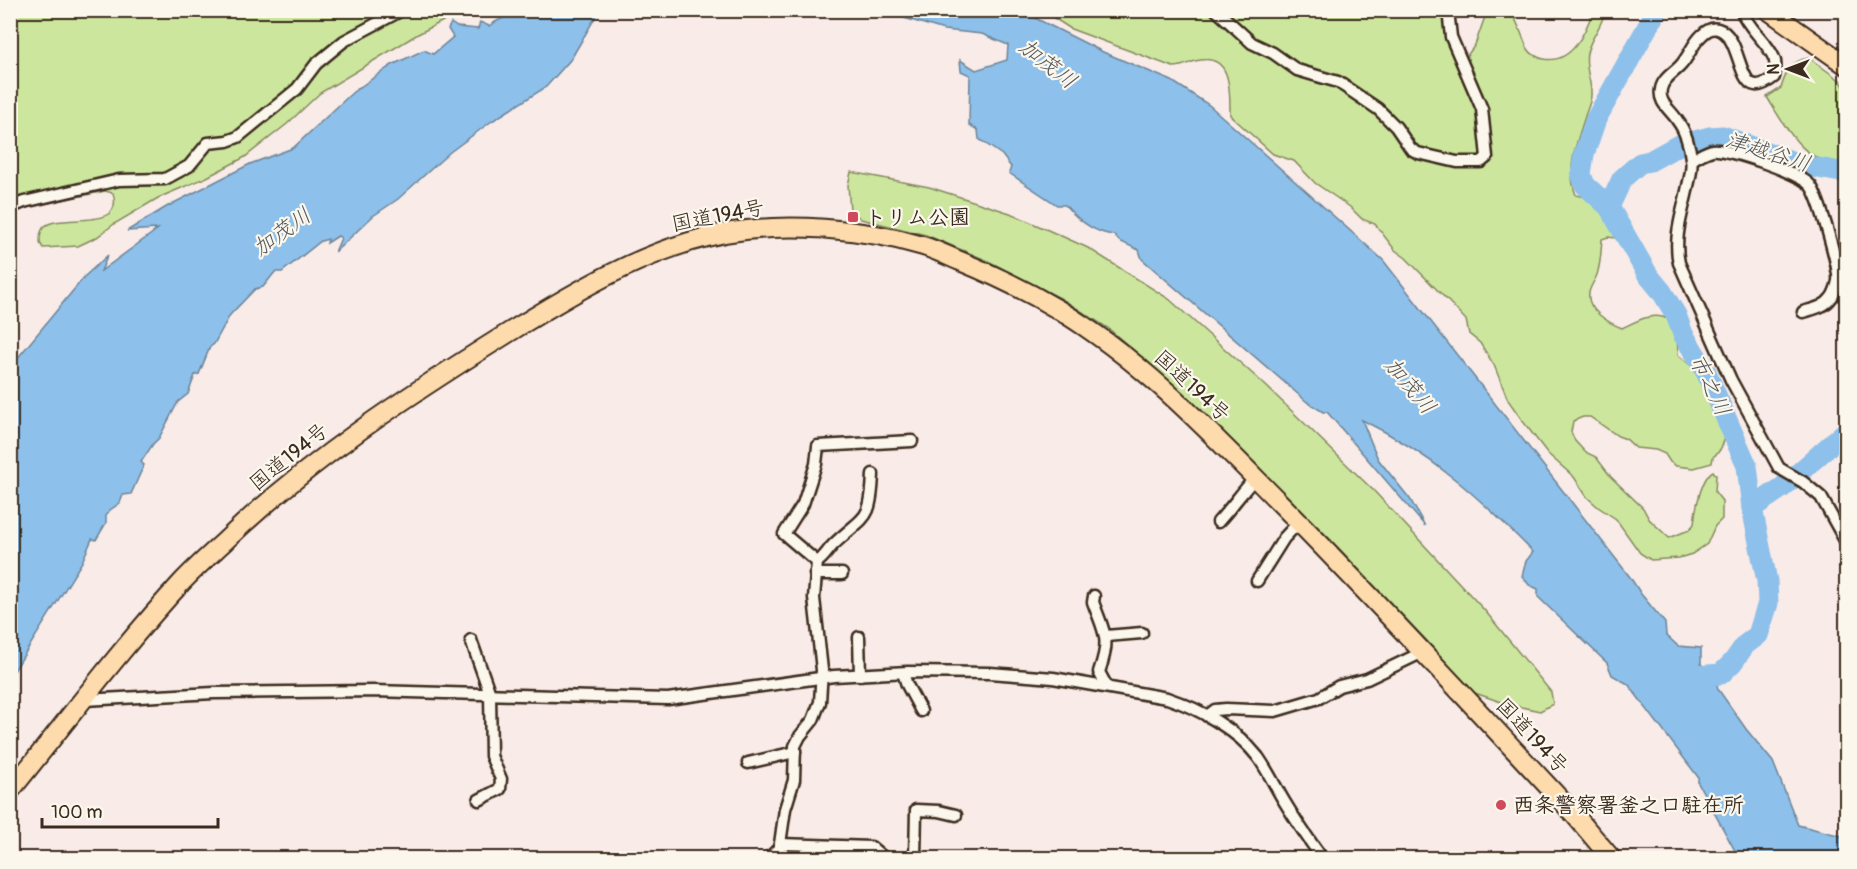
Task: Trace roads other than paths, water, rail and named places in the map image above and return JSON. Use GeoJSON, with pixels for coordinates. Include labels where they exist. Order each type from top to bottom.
{"type":"FeatureCollection","features":[{"type":"Feature","properties":{"kind":"highway"},"geometry":{"type":"LineString","coordinates":[[1768,10],[1846,65]]}},
{"type":"Feature","properties":{"kind":"highway","name":"国道194号"},"geometry":{"type":"LineString","coordinates":[[10,791],[184,580],[247,520],[363,426],[531,319],[610,275],[671,247],[725,233],[780,227],[860,232],[924,246],[982,270],[1058,309],[1141,368],[1299,522],[1565,804],[1611,858]]}},
{"type":"Feature","properties":{"kind":"street"},"geometry":{"type":"LineString","coordinates":[[10,210],[24,202],[119,180],[165,179],[189,166],[208,143],[238,137],[297,89],[316,64],[344,41],[402,10]]}},
{"type":"Feature","properties":{"kind":"street"},"geometry":{"type":"LineString","coordinates":[[1216,10],[1251,43],[1273,53],[1296,70],[1338,82],[1378,109],[1396,127],[1412,149],[1419,153],[1457,162],[1481,162],[1486,157],[1482,109],[1451,37],[1448,10]]}},
{"type":"Feature","properties":{"kind":"street"},"geometry":{"type":"LineString","coordinates":[[1741,10],[1747,23],[1775,58],[1774,77],[1761,85],[1753,84],[1745,79],[1734,44],[1728,34],[1720,29],[1709,30],[1701,35],[1682,64],[1664,82],[1660,91],[1662,102],[1678,120],[1691,156],[1685,201],[1677,233],[1679,262],[1731,380],[1779,468],[1803,482],[1821,497],[1846,542]]}},
{"type":"Feature","properties":{"kind":"street"},"geometry":{"type":"LineString","coordinates":[[1691,156],[1713,150],[1726,151],[1777,166],[1800,177],[1811,186],[1823,214],[1839,280],[1831,299],[1820,308],[1803,312]]}},
{"type":"Feature","properties":{"kind":"street"},"geometry":{"type":"LineString","coordinates":[[1836,270],[1846,261]]}},
{"type":"Feature","properties":{"kind":"street"},"geometry":{"type":"LineString","coordinates":[[817,561],[784,534],[803,504],[816,464],[818,446],[912,441]]}},
{"type":"Feature","properties":{"kind":"street"},"geometry":{"type":"LineString","coordinates":[[817,561],[822,559],[833,545],[867,515],[872,500],[873,474]]}},
{"type":"Feature","properties":{"kind":"street"},"geometry":{"type":"LineString","coordinates":[[1218,522],[1255,478]]}},
{"type":"Feature","properties":{"kind":"street"},"geometry":{"type":"LineString","coordinates":[[1257,581],[1284,538],[1299,522]]}},
{"type":"Feature","properties":{"kind":"street"},"geometry":{"type":"LineString","coordinates":[[769,858],[780,844],[785,809],[794,780],[795,746],[817,713],[820,702],[822,678],[814,598],[817,561]]}},
{"type":"Feature","properties":{"kind":"street"},"geometry":{"type":"LineString","coordinates":[[815,574],[843,574]]}},
{"type":"Feature","properties":{"kind":"street"},"geometry":{"type":"LineString","coordinates":[[1094,596],[1093,602],[1106,636],[1106,652],[1099,672],[1107,687]]}},
{"type":"Feature","properties":{"kind":"street"},"geometry":{"type":"LineString","coordinates":[[1106,636],[1142,633]]}},
{"type":"Feature","properties":{"kind":"street"},"geometry":{"type":"LineString","coordinates":[[859,637],[860,675]]}},
{"type":"Feature","properties":{"kind":"street"},"geometry":{"type":"LineString","coordinates":[[471,640],[490,694],[491,756],[501,779],[500,789],[479,800]]}},
{"type":"Feature","properties":{"kind":"street"},"geometry":{"type":"LineString","coordinates":[[1207,716],[1215,710],[1226,709],[1275,711],[1319,698],[1339,686],[1367,679],[1423,652]]}},
{"type":"Feature","properties":{"kind":"street"},"geometry":{"type":"LineString","coordinates":[[84,700],[214,693],[339,691],[668,699],[860,675],[903,673],[1025,675],[1167,698],[1185,704],[1207,716],[1235,734],[1257,756],[1298,824],[1322,858]]}},
{"type":"Feature","properties":{"kind":"street"},"geometry":{"type":"LineString","coordinates":[[903,673],[921,711]]}},
{"type":"Feature","properties":{"kind":"street"},"geometry":{"type":"LineString","coordinates":[[748,764],[795,752]]}},
{"type":"Feature","properties":{"kind":"street"},"geometry":{"type":"LineString","coordinates":[[915,858],[916,810],[939,811],[956,816]]}},
{"type":"Feature","properties":{"kind":"street"},"geometry":{"type":"LineString","coordinates":[[780,844],[871,847],[884,858]]}},
{"type":"Feature","properties":{"kind":"water","name":"加茂川"},"geometry":{"type":"Polygon","coordinates":[[[519,10],[599,11],[571,59],[546,87],[492,121],[450,152],[398,199],[373,216],[335,252],[341,238],[338,236],[327,243],[328,239],[321,241],[282,272],[275,272],[263,287],[255,289],[230,315],[214,344],[210,347],[199,374],[195,375],[188,394],[178,402],[159,438],[141,462],[144,465],[131,494],[123,495],[120,503],[106,515],[106,523],[96,540],[92,539],[82,562],[11,676],[11,366],[85,276],[108,255],[101,271],[158,229],[127,231],[168,206],[250,164],[293,148],[353,92],[392,65],[424,50],[433,54],[453,37],[448,29],[451,23],[457,27],[478,29],[480,22],[489,26],[519,10]]]}},
{"type":"Feature","properties":{"kind":"water","name":"加茂川"},"geometry":{"type":"Polygon","coordinates":[[[1019,10],[1103,52],[1172,81],[1209,105],[1383,260],[1665,623],[1666,635],[1678,646],[1701,648],[1701,664],[1716,680],[1718,689],[1773,762],[1798,825],[1846,837],[1846,858],[1739,858],[1698,783],[1698,777],[1628,684],[1612,675],[1607,663],[1538,597],[1538,589],[1529,585],[1522,576],[1526,561],[1533,552],[1513,532],[1474,495],[1433,462],[1362,420],[1378,459],[1410,499],[1425,526],[1327,412],[1307,402],[1142,259],[1139,250],[1119,241],[1114,235],[1093,229],[1075,216],[1065,205],[1057,205],[1009,173],[1011,167],[1002,155],[979,139],[978,130],[969,125],[970,75],[961,71],[960,60],[976,70],[1007,60],[1008,45],[982,34],[944,30],[881,11],[1019,10]]]}},
{"type":"Feature","properties":{"kind":"waterway","name":"市之川"},"geometry":{"type":"LineString","coordinates":[[1657,10],[1596,119],[1584,154],[1581,174],[1585,185],[1609,207],[1648,275],[1676,315],[1683,334],[1706,372],[1747,466],[1752,508],[1767,581],[1768,603],[1758,635],[1745,645],[1721,674],[1696,676],[1682,673]]}},
{"type":"Feature","properties":{"kind":"waterway","name":"津越谷川"},"geometry":{"type":"LineString","coordinates":[[1609,207],[1622,179],[1640,163],[1650,161],[1677,146],[1710,137],[1723,136],[1802,165],[1846,173]]}},
{"type":"Feature","properties":{"kind":"waterway"},"geometry":{"type":"LineString","coordinates":[[1752,508],[1783,487],[1846,431]]}},
{"type":"Feature","properties":{"kind":"place","name":"トリム公園"},"geometry":{"type":"Point","coordinates":[853,217]}},
{"type":"Feature","properties":{"kind":"place","name":"西条警察署釜之口駐在所"},"geometry":{"type":"Point","coordinates":[1501,805]}}]}
